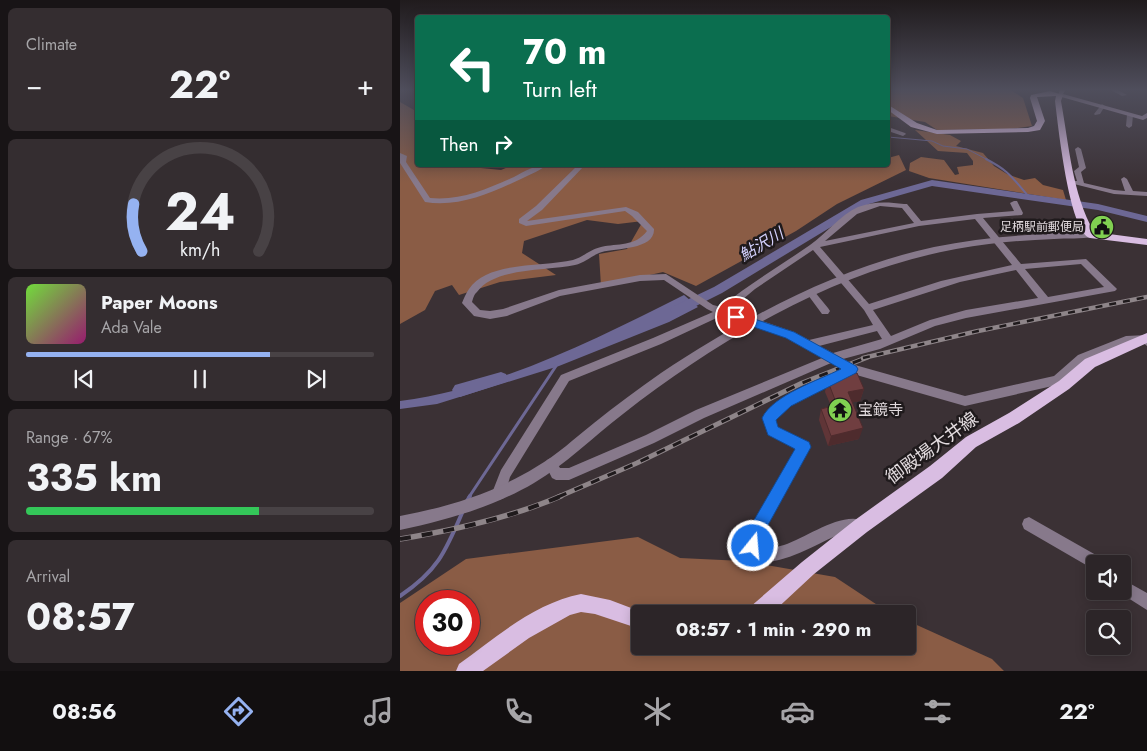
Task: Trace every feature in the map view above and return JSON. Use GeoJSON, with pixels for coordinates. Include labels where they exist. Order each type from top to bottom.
{"type":"FeatureCollection","features":[{"type":"Feature","properties":{"kind":"main road"},"geometry":{"type":"LineString","coordinates":[[907,120],[914,125],[937,132],[1028,130],[1037,128],[1041,120]]}},
{"type":"Feature","properties":{"kind":"main road"},"geometry":{"type":"LineString","coordinates":[[1062,120],[1077,183],[1078,211],[1082,223],[1090,235],[1147,242]]}},
{"type":"Feature","properties":{"kind":"main road","name":"御殿場大井線"},"geometry":{"type":"LineString","coordinates":[[767,605],[808,568],[861,526],[936,472],[971,442],[1027,409],[1090,363],[1146,339]]}},
{"type":"Feature","properties":{"kind":"main road"},"geometry":{"type":"LineString","coordinates":[[466,671],[518,634],[560,609],[580,603],[631,617]]}},
{"type":"Feature","properties":{"kind":"street"},"geometry":{"type":"LineString","coordinates":[[1129,120],[1129,126]]}},
{"type":"Feature","properties":{"kind":"street"},"geometry":{"type":"LineString","coordinates":[[890,130],[903,134],[890,134]]}},
{"type":"Feature","properties":{"kind":"street"},"geometry":{"type":"LineString","coordinates":[[1078,149],[1083,168],[1077,171],[1077,183],[1114,192],[1147,194]]}},
{"type":"Feature","properties":{"kind":"street"},"geometry":{"type":"LineString","coordinates":[[400,155],[404,156],[403,162],[428,200],[436,202],[475,195],[539,167]]}},
{"type":"Feature","properties":{"kind":"street"},"geometry":{"type":"LineString","coordinates":[[580,167],[539,208],[522,220],[526,224],[581,218],[626,210],[648,226],[651,231],[646,239],[634,246],[603,249],[576,262],[538,266],[495,276],[473,288],[469,294],[467,303],[476,314],[504,313],[559,293],[640,278],[666,277],[710,307],[790,335],[852,369],[965,401],[1057,380],[1082,358],[1126,340],[1146,339]]}},
{"type":"Feature","properties":{"kind":"street"},"geometry":{"type":"LineString","coordinates":[[1124,179],[1130,193]]}},
{"type":"Feature","properties":{"kind":"street"},"geometry":{"type":"LineString","coordinates":[[814,246],[919,224],[1019,212],[1014,203]]}},
{"type":"Feature","properties":{"kind":"street"},"geometry":{"type":"LineString","coordinates":[[499,493],[505,474],[565,378],[657,341],[721,312],[752,287],[814,246],[854,212],[874,204],[904,206],[919,224]]}},
{"type":"Feature","properties":{"kind":"street"},"geometry":{"type":"LineString","coordinates":[[977,216],[1017,268],[1046,301]]}},
{"type":"Feature","properties":{"kind":"street"},"geometry":{"type":"LineString","coordinates":[[1045,223],[1056,236]]}},
{"type":"Feature","properties":{"kind":"street"},"geometry":{"type":"LineString","coordinates":[[400,523],[447,512],[482,500],[530,478],[685,363],[752,322],[843,279],[932,250],[995,240],[1090,235]]}},
{"type":"Feature","properties":{"kind":"street"},"geometry":{"type":"LineString","coordinates":[[814,246],[867,308],[889,341]]}},
{"type":"Feature","properties":{"kind":"street"},"geometry":{"type":"LineString","coordinates":[[551,464],[556,474],[569,474],[650,439],[700,414],[832,358],[889,341],[933,323],[966,314],[1112,289],[1083,262],[1017,268],[952,281],[867,308]]}},
{"type":"Feature","properties":{"kind":"street"},"geometry":{"type":"LineString","coordinates":[[812,293],[825,311]]}},
{"type":"Feature","properties":{"kind":"street"},"geometry":{"type":"LineString","coordinates":[[807,345],[880,327]]}},
{"type":"Feature","properties":{"kind":"street"},"geometry":{"type":"LineString","coordinates":[[852,369],[786,402],[769,418],[773,431],[804,447],[754,534],[753,546],[761,555],[783,553],[840,527],[861,526]]}},
{"type":"Feature","properties":{"kind":"street"},"geometry":{"type":"LineString","coordinates":[[1029,524],[1086,557]]}},
{"type":"Feature","properties":{"kind":"street"},"geometry":{"type":"LineString","coordinates":[[1131,592],[1147,602]]}},
{"type":"Feature","properties":{"kind":"shaded area"},"geometry":{"type":"Polygon","coordinates":[[[400,120],[415,120],[415,167],[471,167],[501,170],[508,167],[890,167],[890,157],[899,155],[906,170],[837,204],[796,231],[696,286],[663,272],[601,286],[599,254],[627,249],[643,221],[618,224],[587,220],[524,241],[522,253],[556,275],[500,282],[459,295],[452,285],[435,291],[425,310],[400,324],[400,120]]]}},
{"type":"Feature","properties":{"kind":"shaded area"},"geometry":{"type":"Polygon","coordinates":[[[915,120],[1030,120],[1032,126],[1010,129],[937,130],[925,122],[915,120]]]}},
{"type":"Feature","properties":{"kind":"shaded area"},"geometry":{"type":"Polygon","coordinates":[[[915,130],[950,135],[961,141],[956,146],[983,153],[994,166],[1007,174],[1024,180],[1035,178],[1043,185],[1063,190],[1066,200],[929,178],[909,171],[910,163],[921,157],[944,160],[955,175],[959,174],[957,167],[973,165],[973,161],[967,153],[938,151],[915,130]]]}},
{"type":"Feature","properties":{"kind":"shaded area"},"geometry":{"type":"Polygon","coordinates":[[[684,295],[698,307],[669,322],[559,366],[437,404],[400,409],[400,401],[438,395],[474,385],[511,374],[546,360],[616,329],[684,295]]]}},
{"type":"Feature","properties":{"kind":"shaded area"},"geometry":{"type":"Polygon","coordinates":[[[638,537],[680,558],[743,561],[835,577],[877,605],[631,605],[631,655],[916,655],[916,625],[992,659],[1004,671],[400,671],[400,603],[415,593],[415,655],[480,655],[480,590],[420,590],[466,559],[638,537]]]}},
{"type":"Feature","properties":{"kind":"building"},"geometry":{"type":"Polygon","coordinates":[[[857,373],[864,389],[848,392],[863,428],[831,436],[821,409],[837,405],[827,379],[857,373]]]}},
{"type":"Feature","properties":{"kind":"waterway"},"geometry":{"type":"LineString","coordinates":[[890,137],[932,141],[943,146],[967,149],[988,160]]}},
{"type":"Feature","properties":{"kind":"waterway"},"geometry":{"type":"LineString","coordinates":[[986,159],[1006,172],[1030,198]]}},
{"type":"Feature","properties":{"kind":"waterway","name":"鮎沢川"},"geometry":{"type":"LineString","coordinates":[[677,310],[718,290],[865,202],[932,183],[1098,207],[1147,219]]}},
{"type":"Feature","properties":{"kind":"waterway"},"geometry":{"type":"LineString","coordinates":[[469,497],[556,366]]}},
{"type":"Feature","properties":{"kind":"waterway","name":"鮎沢川"},"geometry":{"type":"LineString","coordinates":[[460,390],[501,378]]}},
{"type":"Feature","properties":{"kind":"waterway"},"geometry":{"type":"LineString","coordinates":[[467,501],[470,496]]}},
{"type":"Feature","properties":{"kind":"waterway"},"geometry":{"type":"LineString","coordinates":[[400,596],[423,578],[438,560],[445,550],[462,513]]}},
{"type":"Feature","properties":{"kind":"railway"},"geometry":{"type":"LineString","coordinates":[[863,358],[978,331],[1147,297]]}},
{"type":"Feature","properties":{"kind":"railway"},"geometry":{"type":"LineString","coordinates":[[558,497],[637,463],[802,383],[868,357]]}},
{"type":"Feature","properties":{"kind":"railway"},"geometry":{"type":"LineString","coordinates":[[400,539],[482,522],[522,511],[561,496]]}},
{"type":"Feature","properties":{"kind":"place","name":"足柄駅前郵便局"},"geometry":{"type":"Point","coordinates":[1102,227]}},
{"type":"Feature","properties":{"kind":"place","name":"宝鏡寺"},"geometry":{"type":"Point","coordinates":[840,410]}},
{"type":"Feature","properties":{"kind":"route"},"geometry":{"type":"LineString","coordinates":[[736,317],[790,335],[852,369],[786,402],[769,418],[773,431],[804,447],[754,534],[753,546]]}}]}
